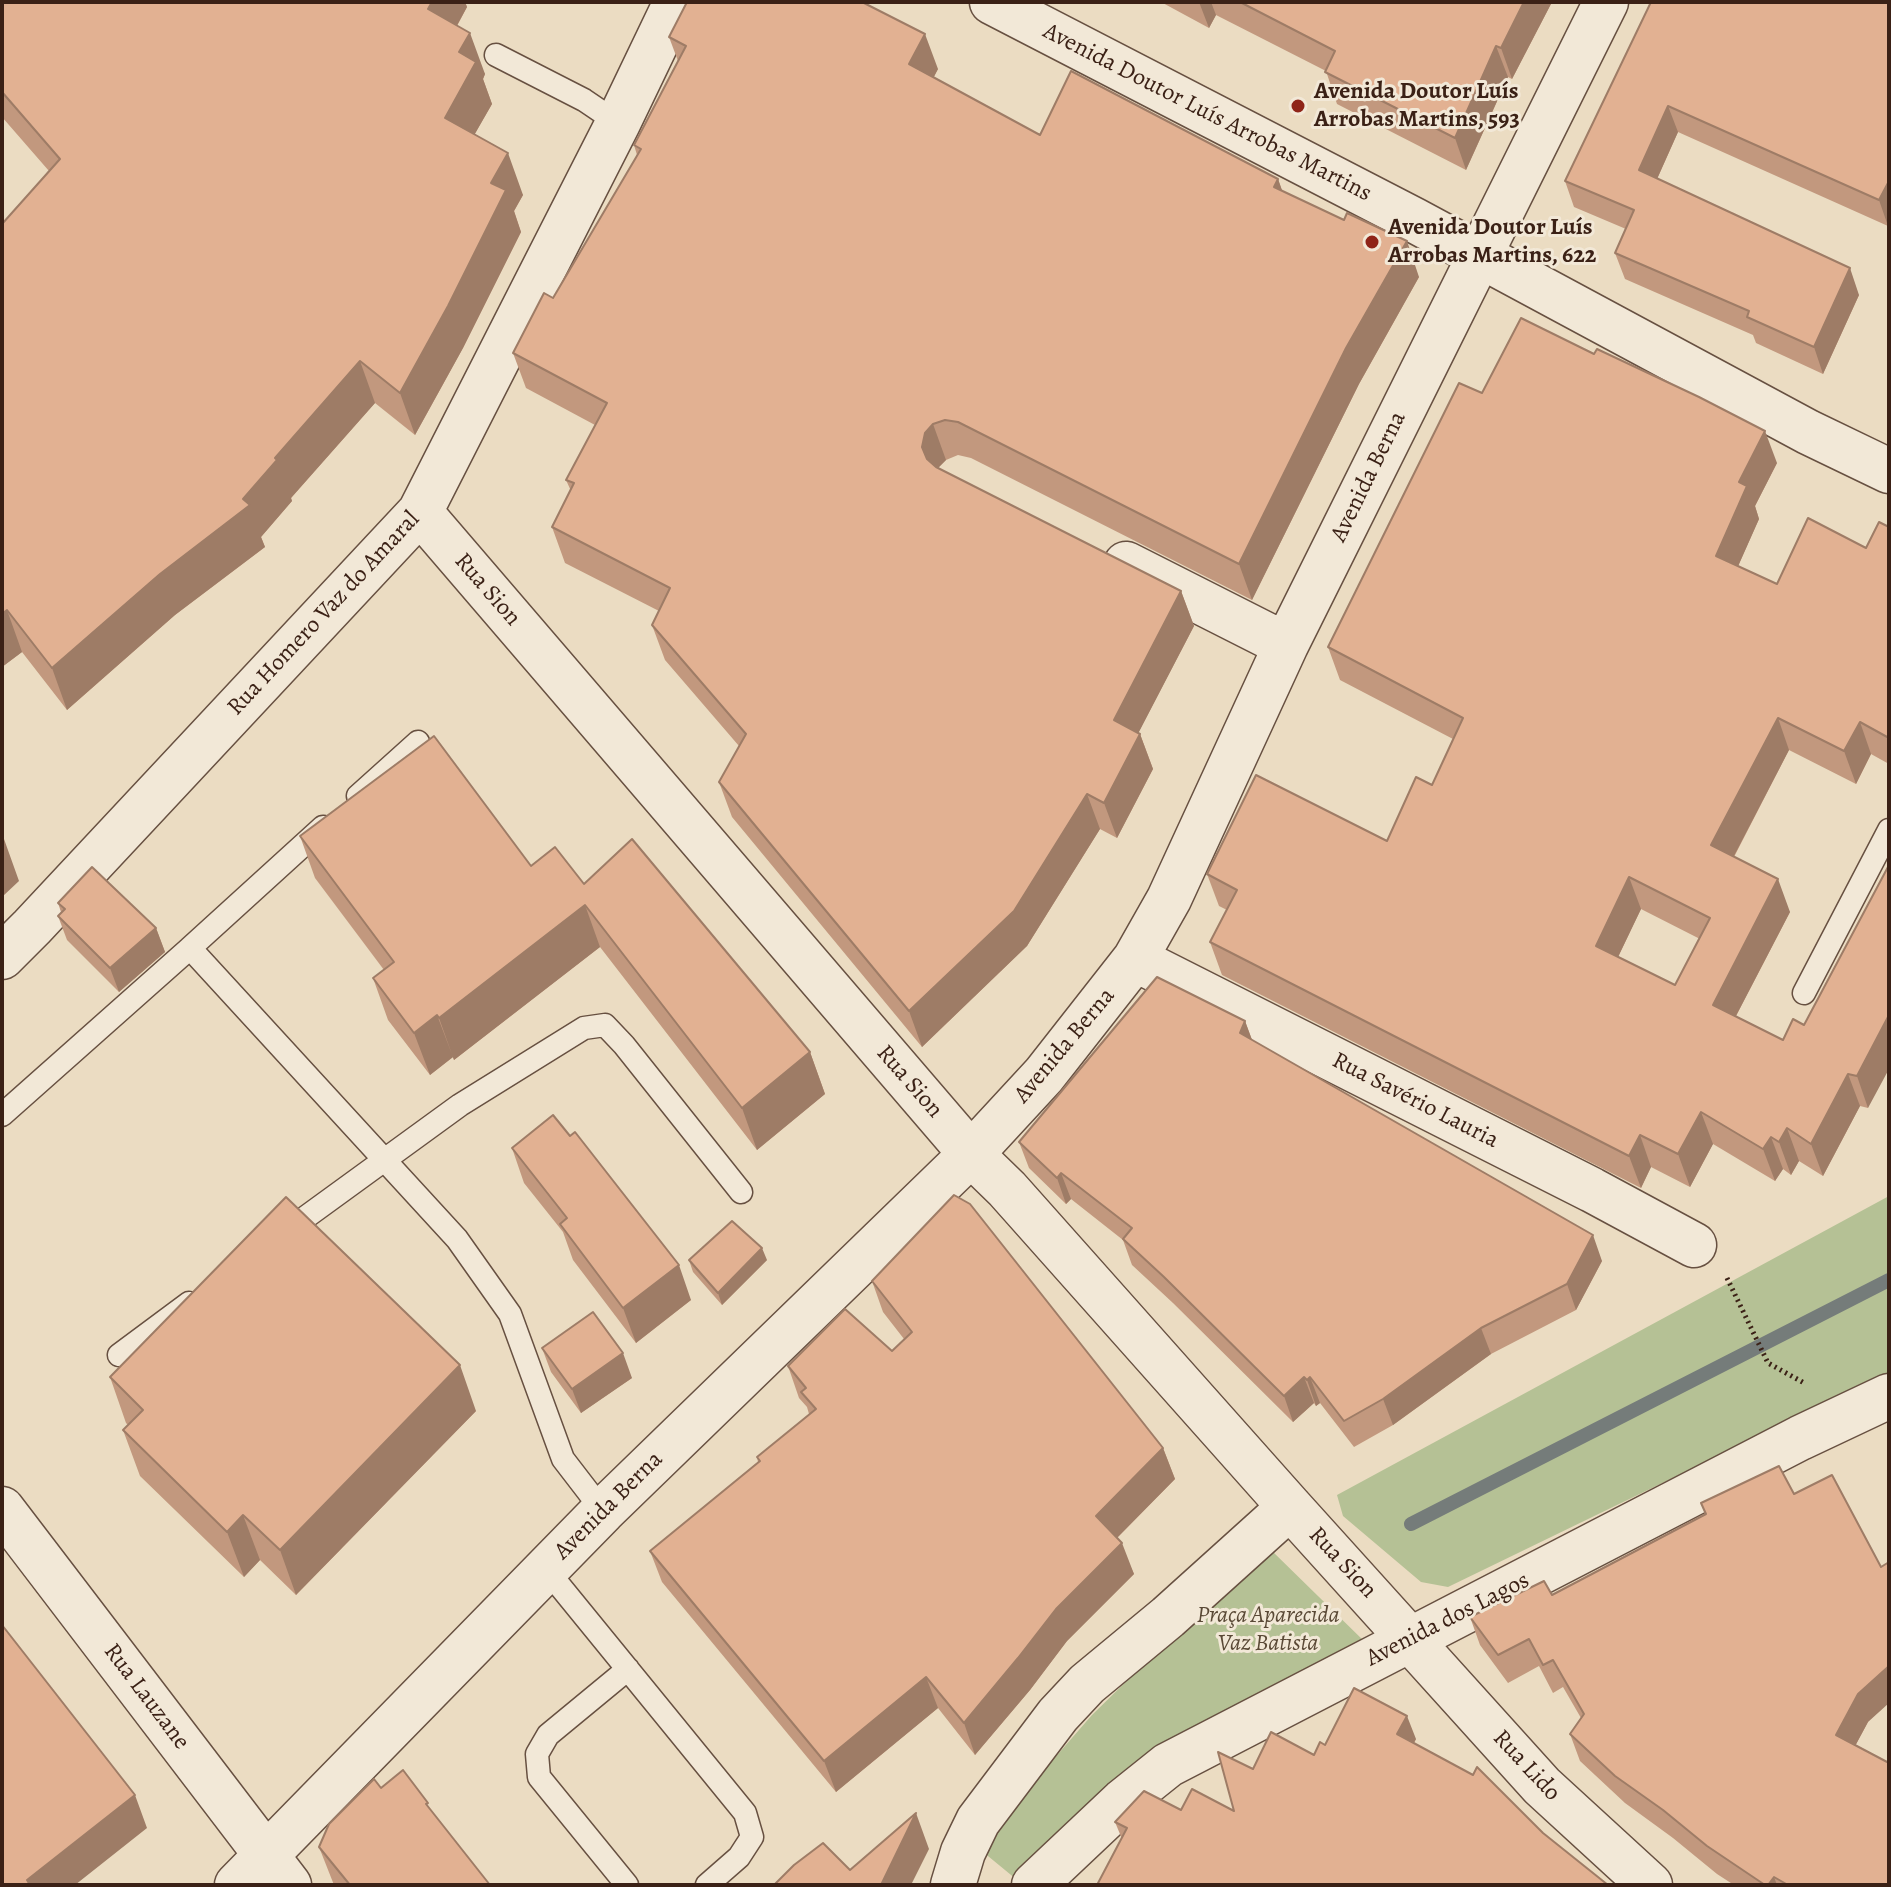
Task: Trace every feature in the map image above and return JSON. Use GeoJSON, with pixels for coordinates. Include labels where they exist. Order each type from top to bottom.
{"type":"FeatureCollection","features":[{"type":"Feature","properties":{"kind":"street","name":"Rua Homero Vaz do Amaral"},"geometry":{"type":"LineString","coordinates":[[2,957],[420,512],[618,123],[676,2]]}},
{"type":"Feature","properties":{"kind":"street","name":"Avenida Doutor Luís Arrobas Martins"},"geometry":{"type":"LineString","coordinates":[[992,2],[1480,254],[1808,432],[1889,471]]}},
{"type":"Feature","properties":{"kind":"street","name":"Avenida Berna"},"geometry":{"type":"LineString","coordinates":[[264,1875],[546,1569],[971,1154],[1044,1075],[1135,959],[1169,899],[1286,645],[1606,2]]}},
{"type":"Feature","properties":{"kind":"street","name":"Rua Sion"},"geometry":{"type":"LineString","coordinates":[[420,512],[971,1154],[1007,1189],[1411,1639]]}},
{"type":"Feature","properties":{"kind":"street"},"geometry":{"type":"LineString","coordinates":[[1087,545],[1286,645]]}},
{"type":"Feature","properties":{"kind":"street","name":"Rua Savério Lauria"},"geometry":{"type":"LineString","coordinates":[[1135,959],[1592,1190],[1694,1245]]}},
{"type":"Feature","properties":{"kind":"street","name":"Avenida dos Lagos"},"geometry":{"type":"LineString","coordinates":[[1034,1885],[1123,1801],[1168,1765],[1800,1438],[1889,1396]]}},
{"type":"Feature","properties":{"kind":"street"},"geometry":{"type":"LineString","coordinates":[[953,1885],[963,1852],[978,1821],[1058,1715],[1087,1684],[1168,1617],[1290,1507]]}},
{"type":"Feature","properties":{"kind":"street","name":"Rua Lauzane"},"geometry":{"type":"LineString","coordinates":[[2,1509],[264,1875]]}},
{"type":"Feature","properties":{"kind":"street","name":"Rua Lido"},"geometry":{"type":"LineString","coordinates":[[1411,1639],[1542,1786],[1650,1885]]}},
{"type":"Feature","properties":{"kind":"lane"},"geometry":{"type":"LineString","coordinates":[[496,55],[584,100],[618,123]]}},
{"type":"Feature","properties":{"kind":"lane"},"geometry":{"type":"LineString","coordinates":[[2,1115],[418,742]]}},
{"type":"Feature","properties":{"kind":"lane"},"geometry":{"type":"LineString","coordinates":[[1804,993],[1889,830]]}},
{"type":"Feature","properties":{"kind":"lane"},"geometry":{"type":"LineString","coordinates":[[190,948],[457,1239],[510,1314],[563,1459],[603,1511]]}},
{"type":"Feature","properties":{"kind":"lane"},"geometry":{"type":"LineString","coordinates":[[270,1243],[460,1105],[584,1028],[605,1025],[741,1192]]}},
{"type":"Feature","properties":{"kind":"lane"},"geometry":{"type":"LineString","coordinates":[[119,1355],[207,1290]]}},
{"type":"Feature","properties":{"kind":"lane"},"geometry":{"type":"LineString","coordinates":[[546,1569],[745,1813],[752,1837],[739,1857],[707,1885]]}},
{"type":"Feature","properties":{"kind":"lane"},"geometry":{"type":"LineString","coordinates":[[627,1885],[539,1777],[537,1754],[548,1735],[628,1669]]}},
{"type":"Feature","properties":{"kind":"path"},"geometry":{"type":"LineString","coordinates":[[1747,1319],[1768,1363]]}},
{"type":"Feature","properties":{"kind":"green space"},"geometry":{"type":"Polygon","coordinates":[[[1889,1196],[1889,1373],[1448,1587],[1421,1582],[1343,1516],[1337,1495],[1889,1196]]]}},
{"type":"Feature","properties":{"kind":"green space","name":"Praça Aparecida Vaz Batista"},"geometry":{"type":"Polygon","coordinates":[[[1271,1550],[1366,1643],[1022,1884],[977,1847],[1092,1715],[1271,1550]]]}},
{"type":"Feature","properties":{"kind":"building"},"geometry":{"type":"Polygon","coordinates":[[[2,2],[432,2],[428,9],[470,33],[459,52],[476,62],[445,118],[508,153],[491,183],[506,190],[400,393],[360,361],[243,499],[250,505],[160,574],[52,668],[7,610],[2,614],[2,224],[60,159],[2,92],[2,2]]]}},
{"type":"Feature","properties":{"kind":"building"},"geometry":{"type":"Polygon","coordinates":[[[687,2],[862,2],[925,34],[909,64],[1040,135],[1071,71],[1278,179],[1274,187],[1344,220],[1347,213],[1407,241],[1346,348],[1239,564],[958,422],[945,420],[933,424],[925,433],[922,447],[927,459],[936,467],[1181,591],[1114,720],[1140,734],[1104,803],[1087,794],[1014,911],[909,1011],[719,782],[746,734],[652,625],[670,588],[552,527],[574,483],[566,480],[607,403],[513,353],[544,293],[553,298],[641,149],[634,145],[686,46],[669,37],[687,2]]]}},
{"type":"Feature","properties":{"kind":"building"},"geometry":{"type":"Polygon","coordinates":[[[1240,2],[1524,2],[1501,48],[1496,46],[1455,138],[1325,72],[1335,51],[1240,2]]]}},
{"type":"Feature","properties":{"kind":"building"},"geometry":{"type":"Polygon","coordinates":[[[1651,2],[1889,2],[1889,181],[1879,200],[1668,106],[1639,170],[1850,268],[1814,347],[1747,317],[1749,311],[1615,253],[1634,210],[1565,181],[1651,2]]]}},
{"type":"Feature","properties":{"kind":"building"},"geometry":{"type":"Polygon","coordinates":[[[1521,318],[1594,354],[1597,349],[1765,431],[1739,482],[1747,486],[1716,556],[1777,584],[1808,518],[1866,548],[1879,522],[1889,527],[1889,738],[1860,722],[1844,751],[1778,718],[1711,845],[1778,879],[1713,1005],[1783,1040],[1793,1019],[1804,1025],[1889,865],[1889,1015],[1857,1076],[1848,1074],[1811,1144],[1787,1128],[1779,1142],[1771,1137],[1763,1149],[1701,1112],[1678,1154],[1640,1135],[1629,1156],[1210,942],[1237,890],[1207,874],[1256,775],[1387,841],[1416,777],[1432,785],[1463,718],[1328,647],[1459,383],[1482,393],[1521,318]],[[1629,877],[1596,946],[1675,985],[1710,918],[1629,877]]]}},
{"type":"Feature","properties":{"kind":"building"},"geometry":{"type":"Polygon","coordinates":[[[434,736],[531,866],[555,847],[584,884],[632,839],[810,1052],[742,1108],[585,905],[439,1018],[437,1015],[414,1033],[373,978],[394,962],[300,836],[434,736]]]}},
{"type":"Feature","properties":{"kind":"building"},"geometry":{"type":"Polygon","coordinates":[[[92,867],[156,928],[110,968],[58,916],[65,909],[58,903],[92,867]]]}},
{"type":"Feature","properties":{"kind":"building"},"geometry":{"type":"Polygon","coordinates":[[[1157,977],[1245,1021],[1240,1033],[1593,1235],[1567,1284],[1481,1328],[1383,1399],[1344,1421],[1310,1377],[1307,1380],[1304,1377],[1284,1396],[1123,1239],[1132,1228],[1061,1173],[1057,1178],[1019,1142],[1157,977]]]}},
{"type":"Feature","properties":{"kind":"building"},"geometry":{"type":"Polygon","coordinates":[[[553,1115],[570,1136],[575,1132],[679,1265],[623,1308],[560,1224],[567,1218],[512,1148],[553,1115]]]}},
{"type":"Feature","properties":{"kind":"building"},"geometry":{"type":"Polygon","coordinates":[[[954,1195],[970,1204],[1163,1448],[1096,1516],[1122,1543],[1056,1609],[964,1723],[926,1677],[824,1761],[650,1551],[760,1461],[757,1457],[816,1409],[801,1392],[806,1388],[788,1366],[845,1309],[892,1351],[912,1332],[872,1281],[954,1195]]]}},
{"type":"Feature","properties":{"kind":"building"},"geometry":{"type":"Polygon","coordinates":[[[286,1197],[460,1365],[280,1550],[243,1515],[227,1532],[123,1430],[143,1410],[110,1377],[286,1197]]]}},
{"type":"Feature","properties":{"kind":"building"},"geometry":{"type":"Polygon","coordinates":[[[732,1221],[762,1248],[718,1293],[689,1260],[732,1221]]]}},
{"type":"Feature","properties":{"kind":"building"},"geometry":{"type":"Polygon","coordinates":[[[593,1312],[623,1353],[572,1389],[542,1348],[593,1312]]]}},
{"type":"Feature","properties":{"kind":"building"},"geometry":{"type":"Polygon","coordinates":[[[1779,1466],[1794,1494],[1832,1475],[1881,1567],[1889,1562],[1889,1666],[1858,1694],[1836,1735],[1889,1763],[1889,1885],[1788,1885],[1774,1877],[1765,1885],[1707,1846],[1615,1776],[1570,1734],[1584,1714],[1553,1660],[1543,1665],[1529,1639],[1498,1655],[1470,1617],[1544,1581],[1552,1595],[1706,1514],[1701,1503],[1779,1466]]]}},
{"type":"Feature","properties":{"kind":"building"},"geometry":{"type":"Polygon","coordinates":[[[2,1625],[135,1795],[27,1880],[30,1885],[2,1885],[2,1625]]]}},
{"type":"Feature","properties":{"kind":"building"},"geometry":{"type":"Polygon","coordinates":[[[1354,1688],[1407,1716],[1397,1734],[1473,1775],[1477,1767],[1543,1833],[1608,1885],[1097,1885],[1127,1828],[1115,1822],[1144,1791],[1181,1810],[1192,1789],[1234,1811],[1218,1752],[1253,1769],[1271,1732],[1314,1755],[1320,1742],[1325,1745],[1354,1688]]]}},
{"type":"Feature","properties":{"kind":"building"},"geometry":{"type":"Polygon","coordinates":[[[403,1770],[490,1885],[350,1885],[319,1847],[329,1824],[374,1779],[381,1788],[403,1770]]]}},
{"type":"Feature","properties":{"kind":"building"},"geometry":{"type":"Polygon","coordinates":[[[916,1813],[881,1885],[774,1885],[823,1843],[850,1870],[916,1813]]]}},
{"type":"Feature","properties":{"kind":"waterway"},"geometry":{"type":"LineString","coordinates":[[1411,1524],[1889,1280]]}},
{"type":"Feature","properties":{"kind":"place","name":"Avenida Doutor Luís Arrobas Martins, 593"},"geometry":{"type":"Point","coordinates":[1298,106]}},
{"type":"Feature","properties":{"kind":"place","name":"Avenida Doutor Luís Arrobas Martins, 622"},"geometry":{"type":"Point","coordinates":[1372,242]}}]}
